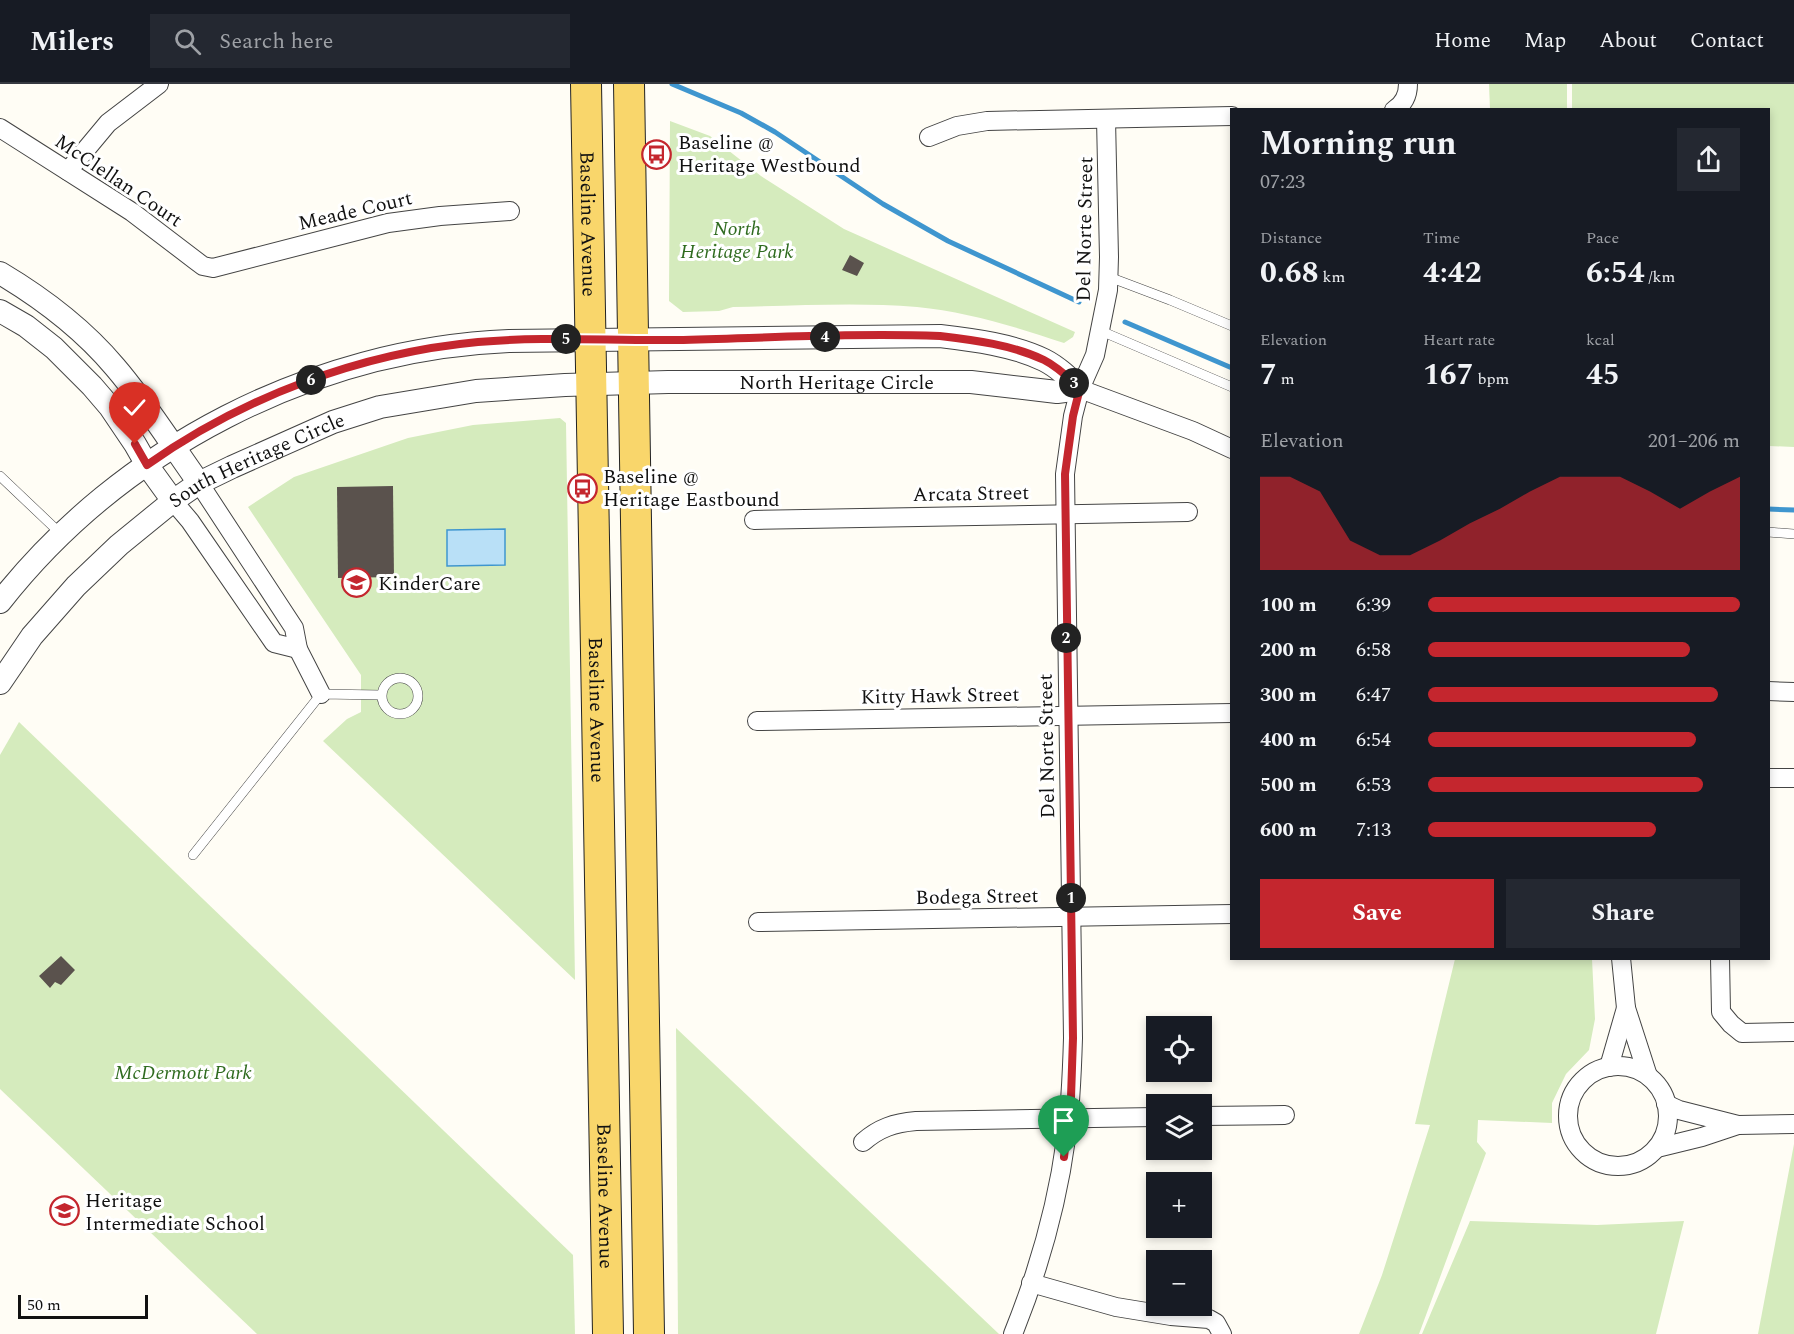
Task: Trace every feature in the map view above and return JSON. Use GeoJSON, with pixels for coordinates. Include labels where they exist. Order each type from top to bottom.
{"type":"FeatureCollection","features":[{"type":"Feature","properties":{"kind":"main road","name":"Baseline Avenue"},"geometry":{"type":"LineString","coordinates":[[586,84],[608,1334]]}},
{"type":"Feature","properties":{"kind":"main road"},"geometry":{"type":"LineString","coordinates":[[629,84],[649,1334]]}},
{"type":"Feature","properties":{"kind":"street"},"geometry":{"type":"LineString","coordinates":[[68,171],[108,123],[159,84]]}},
{"type":"Feature","properties":{"kind":"street"},"geometry":{"type":"LineString","coordinates":[[1397,108],[1406,98],[1408,84]]}},
{"type":"Feature","properties":{"kind":"street"},"geometry":{"type":"LineString","coordinates":[[928,137],[957,126],[987,121],[1230,116]]}},
{"type":"Feature","properties":{"kind":"street","name":"Del Norte Street"},"geometry":{"type":"LineString","coordinates":[[1013,1334],[1032,1283],[1055,1198],[1069,1118],[1073,1038],[1064,514],[1066,455],[1080,388],[1095,355],[1102,328],[1108,284],[1106,118]]}},
{"type":"Feature","properties":{"kind":"street","name":"McClellan Court"},"geometry":{"type":"LineString","coordinates":[[0,128],[132,212],[203,266],[213,268]]}},
{"type":"Feature","properties":{"kind":"street","name":"Meade Court"},"geometry":{"type":"LineString","coordinates":[[213,268],[388,223],[440,216],[510,211]]}},
{"type":"Feature","properties":{"kind":"street"},"geometry":{"type":"LineString","coordinates":[[0,273],[44,302],[96,346],[131,387],[199,483],[294,628],[298,649],[321,694]]}},
{"type":"Feature","properties":{"kind":"street"},"geometry":{"type":"LineString","coordinates":[[0,311],[26,326],[54,348],[110,407],[147,465],[190,521],[274,643],[298,649]]}},
{"type":"Feature","properties":{"kind":"street","name":"North Heritage Circle"},"geometry":{"type":"LineString","coordinates":[[633,340],[915,335],[958,338],[1007,348],[1043,359],[1080,388],[1193,431],[1230,448]]}},
{"type":"Feature","properties":{"kind":"street"},"geometry":{"type":"LineString","coordinates":[[0,602],[61,534],[102,499],[173,447],[256,403],[322,376],[359,364],[433,349],[480,342],[633,340]]}},
{"type":"Feature","properties":{"kind":"street","name":"North Heritage Circle"},"geometry":{"type":"LineString","coordinates":[[592,385],[926,381],[991,383],[1057,392],[1080,388]]}},
{"type":"Feature","properties":{"kind":"street","name":"South Heritage Circle"},"geometry":{"type":"LineString","coordinates":[[0,683],[32,636],[76,586],[119,545],[199,483],[310,432],[380,407],[476,391],[592,385]]}},
{"type":"Feature","properties":{"kind":"street","name":"Arcata Street"},"geometry":{"type":"LineString","coordinates":[[754,520],[1188,512]]}},
{"type":"Feature","properties":{"kind":"street"},"geometry":{"type":"LineString","coordinates":[[1770,691],[1794,692]]}},
{"type":"Feature","properties":{"kind":"street","name":"Kitty Hawk Street"},"geometry":{"type":"LineString","coordinates":[[757,721],[1230,713]]}},
{"type":"Feature","properties":{"kind":"street"},"geometry":{"type":"LineString","coordinates":[[1770,778],[1794,778]]}},
{"type":"Feature","properties":{"kind":"street","name":"Bodega Street"},"geometry":{"type":"LineString","coordinates":[[758,922],[1230,914]]}},
{"type":"Feature","properties":{"kind":"street"},"geometry":{"type":"LineString","coordinates":[[1621,960],[1626,1008],[1648,1076],[1662,1093],[1666,1104],[1667,1127],[1657,1148],[1646,1158],[1632,1164],[1618,1166],[1604,1164],[1590,1158],[1572,1135],[1569,1121],[1570,1106],[1583,1080],[1609,1067],[1629,1067],[1648,1076]]}},
{"type":"Feature","properties":{"kind":"street"},"geometry":{"type":"LineString","coordinates":[[1720,960],[1721,1012],[1731,1024],[1742,1033],[1794,1032]]}},
{"type":"Feature","properties":{"kind":"street"},"geometry":{"type":"LineString","coordinates":[[1609,1067],[1626,1008]]}},
{"type":"Feature","properties":{"kind":"street"},"geometry":{"type":"LineString","coordinates":[[1666,1104],[1679,1110],[1738,1125],[1794,1124]]}},
{"type":"Feature","properties":{"kind":"street"},"geometry":{"type":"LineString","coordinates":[[1212,1116],[1285,1115]]}},
{"type":"Feature","properties":{"kind":"street"},"geometry":{"type":"LineString","coordinates":[[863,1142],[883,1127],[899,1122],[1146,1117]]}},
{"type":"Feature","properties":{"kind":"street"},"geometry":{"type":"LineString","coordinates":[[1657,1148],[1738,1125]]}},
{"type":"Feature","properties":{"kind":"street"},"geometry":{"type":"LineString","coordinates":[[1032,1283],[1116,1307],[1171,1316],[1209,1319],[1216,1323],[1222,1334]]}},
{"type":"Feature","properties":{"kind":"lane"},"geometry":{"type":"LineString","coordinates":[[1108,284],[1170,300],[1230,325]]}},
{"type":"Feature","properties":{"kind":"lane"},"geometry":{"type":"LineString","coordinates":[[1102,328],[1230,386]]}},
{"type":"Feature","properties":{"kind":"lane"},"geometry":{"type":"LineString","coordinates":[[0,476],[61,534]]}},
{"type":"Feature","properties":{"kind":"lane"},"geometry":{"type":"LineString","coordinates":[[1770,532],[1794,534]]}},
{"type":"Feature","properties":{"kind":"lane"},"geometry":{"type":"LineString","coordinates":[[402,677],[412,682],[418,693],[416,705],[406,713],[400,714],[385,707],[381,695],[386,684],[402,677]]}},
{"type":"Feature","properties":{"kind":"lane"},"geometry":{"type":"LineString","coordinates":[[193,855],[321,694],[381,695]]}},
{"type":"Feature","properties":{"kind":"green space"},"geometry":{"type":"Polygon","coordinates":[[[1489,84],[1567,84],[1567,108],[1490,108],[1489,84]]]}},
{"type":"Feature","properties":{"kind":"green space"},"geometry":{"type":"Polygon","coordinates":[[[1572,84],[1794,84],[1794,447],[1770,446],[1770,108],[1572,108],[1572,84]]]}},
{"type":"Feature","properties":{"kind":"green space","name":"North Heritage Park"},"geometry":{"type":"Polygon","coordinates":[[[670,121],[710,136],[761,176],[844,229],[1075,332],[1073,337],[1064,343],[973,316],[917,307],[825,305],[733,307],[719,311],[683,312],[669,301],[670,121]]]}},
{"type":"Feature","properties":{"kind":"green space"},"geometry":{"type":"Polygon","coordinates":[[[560,418],[566,423],[575,980],[323,741],[347,719],[361,712],[361,675],[248,507],[294,477],[408,438],[473,425],[560,418]]]}},
{"type":"Feature","properties":{"kind":"green space","name":"McDermott Park"},"geometry":{"type":"Polygon","coordinates":[[[19,722],[573,1255],[575,1334],[257,1334],[0,1089],[0,755],[19,722]]]}},
{"type":"Feature","properties":{"kind":"green space"},"geometry":{"type":"Polygon","coordinates":[[[1455,960],[1592,960],[1595,1019],[1589,1050],[1566,1074],[1552,1103],[1552,1123],[1478,1120],[1477,1142],[1486,1153],[1419,1334],[1359,1334],[1382,1275],[1430,1125],[1415,1124],[1455,960]]]}},
{"type":"Feature","properties":{"kind":"green space"},"geometry":{"type":"Polygon","coordinates":[[[676,1028],[999,1334],[678,1334],[676,1028]]]}},
{"type":"Feature","properties":{"kind":"green space"},"geometry":{"type":"Polygon","coordinates":[[[1794,1144],[1794,1334],[1758,1334],[1794,1144]]]}},
{"type":"Feature","properties":{"kind":"green space"},"geometry":{"type":"Polygon","coordinates":[[[1470,1221],[1597,1225],[1684,1221],[1656,1334],[1422,1334],[1470,1221]]]}},
{"type":"Feature","properties":{"kind":"water"},"geometry":{"type":"Polygon","coordinates":[[[505,529],[505,565],[447,566],[447,530],[505,529]]]}},
{"type":"Feature","properties":{"kind":"building"},"geometry":{"type":"Polygon","coordinates":[[[850,255],[864,263],[857,276],[842,270],[850,255]]]}},
{"type":"Feature","properties":{"kind":"building"},"geometry":{"type":"Polygon","coordinates":[[[393,486],[394,577],[338,578],[337,487],[393,486]]]}},
{"type":"Feature","properties":{"kind":"building"},"geometry":{"type":"Polygon","coordinates":[[[61,956],[75,970],[61,985],[55,982],[50,988],[39,976],[61,956]]]}},
{"type":"Feature","properties":{"kind":"waterway"},"geometry":{"type":"LineString","coordinates":[[672,84],[741,113],[775,132],[883,204],[948,241],[1079,302]]}},
{"type":"Feature","properties":{"kind":"waterway"},"geometry":{"type":"LineString","coordinates":[[1125,322],[1230,367]]}},
{"type":"Feature","properties":{"kind":"waterway"},"geometry":{"type":"LineString","coordinates":[[1770,509],[1794,510]]}},
{"type":"Feature","properties":{"kind":"place","name":"Baseline @ Heritage Westbound"},"geometry":{"type":"Point","coordinates":[657,154]}},
{"type":"Feature","properties":{"kind":"place","name":"Baseline @ Heritage Eastbound"},"geometry":{"type":"Point","coordinates":[582,488]}},
{"type":"Feature","properties":{"kind":"place","name":"KinderCare"},"geometry":{"type":"Point","coordinates":[357,583]}},
{"type":"Feature","properties":{"kind":"place","name":"Heritage Intermediate School"},"geometry":{"type":"Point","coordinates":[64,1211]}},
{"type":"Feature","properties":{"kind":"route"},"geometry":{"type":"LineString","coordinates":[[135,444],[147,465],[173,447],[256,403],[322,376],[392,357],[480,342],[560,339],[940,336],[967,339],[1007,348],[1043,359],[1056,367],[1080,388],[1066,455],[1064,514],[1073,1038],[1071,1097],[1064,1157]]}}]}
